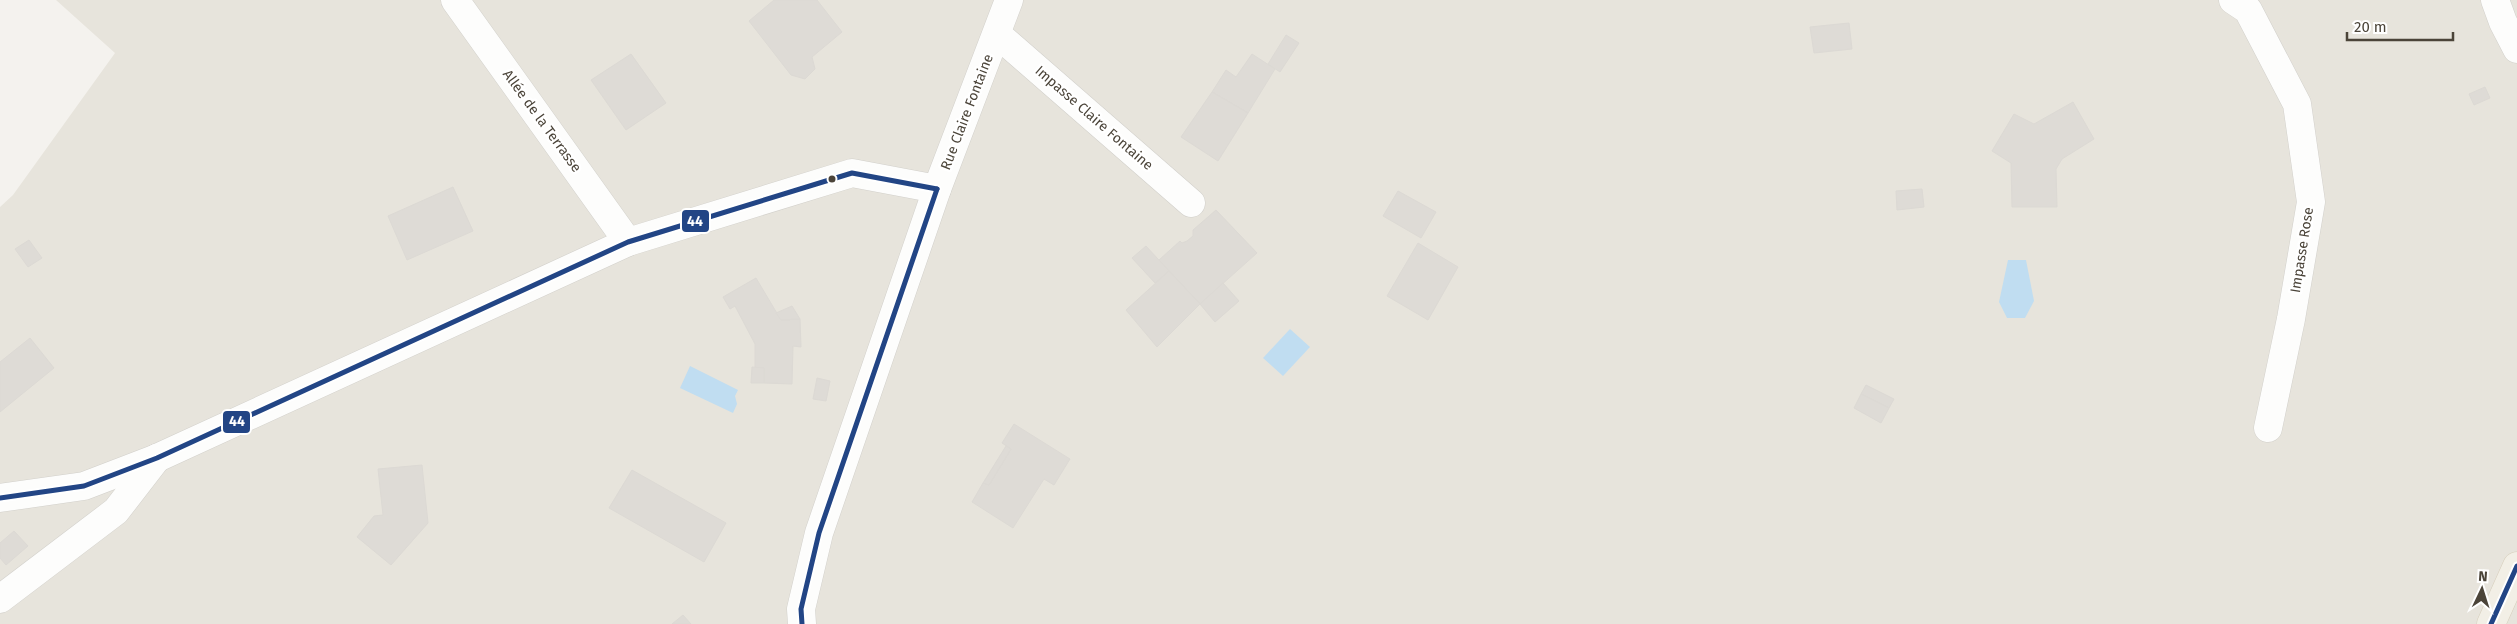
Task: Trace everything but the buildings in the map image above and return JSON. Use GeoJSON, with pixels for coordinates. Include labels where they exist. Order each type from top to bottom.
{"type":"FeatureCollection","features":[{"type":"Feature","properties":{"kind":"main road"},"geometry":{"type":"LineString","coordinates":[[2491,624],[2517,566]]}},
{"type":"Feature","properties":{"kind":"street","name":"Allée de la Terrasse"},"geometry":{"type":"LineString","coordinates":[[455,0],[628,242]]}},
{"type":"Feature","properties":{"kind":"street","name":"Rue Claire Fontaine"},"geometry":{"type":"LineString","coordinates":[[802,624],[801,609],[819,533],[937,190],[1009,0]]}},
{"type":"Feature","properties":{"kind":"street","name":"Impasse Rose"},"geometry":{"type":"LineString","coordinates":[[2233,0],[2248,10],[2297,104],[2311,202],[2291,318],[2268,428]]}},
{"type":"Feature","properties":{"kind":"street"},"geometry":{"type":"LineString","coordinates":[[2495,0],[2503,22],[2517,49]]}},
{"type":"Feature","properties":{"kind":"street","name":"Impasse Claire Fontaine"},"geometry":{"type":"LineString","coordinates":[[997,34],[1190,203]]}},
{"type":"Feature","properties":{"kind":"street"},"geometry":{"type":"LineString","coordinates":[[0,498],[84,486],[157,458],[628,242],[852,173],[937,190]]}},
{"type":"Feature","properties":{"kind":"street"},"geometry":{"type":"LineString","coordinates":[[0,599],[116,511],[157,458]]}},
{"type":"Feature","properties":{"kind":"shaded area"},"geometry":{"type":"Polygon","coordinates":[[[56,0],[2517,0],[2517,624],[0,624],[0,207],[13,195],[115,53],[56,0]]]}},
{"type":"Feature","properties":{"kind":"water"},"geometry":{"type":"Polygon","coordinates":[[[2008,260],[2026,260],[2034,301],[2025,318],[2007,318],[1999,302],[2008,260]]]}},
{"type":"Feature","properties":{"kind":"water"},"geometry":{"type":"Polygon","coordinates":[[[1290,329],[1310,347],[1283,376],[1263,358],[1290,329]]]}},
{"type":"Feature","properties":{"kind":"water"},"geometry":{"type":"Polygon","coordinates":[[[690,366],[738,390],[735,396],[737,404],[733,413],[680,388],[690,366]]]}},
{"type":"Feature","properties":{"kind":"transit line","name":"44"},"geometry":{"type":"LineString","coordinates":[[0,498],[84,486],[157,458],[628,242],[852,173],[937,189]]}},
{"type":"Feature","properties":{"kind":"transit line","name":"44"},"geometry":{"type":"LineString","coordinates":[[802,624],[801,609],[819,533],[937,189]]}},
{"type":"Feature","properties":{"kind":"transit line","name":"44"},"geometry":{"type":"LineString","coordinates":[[2491,624],[2517,566]]}}]}
